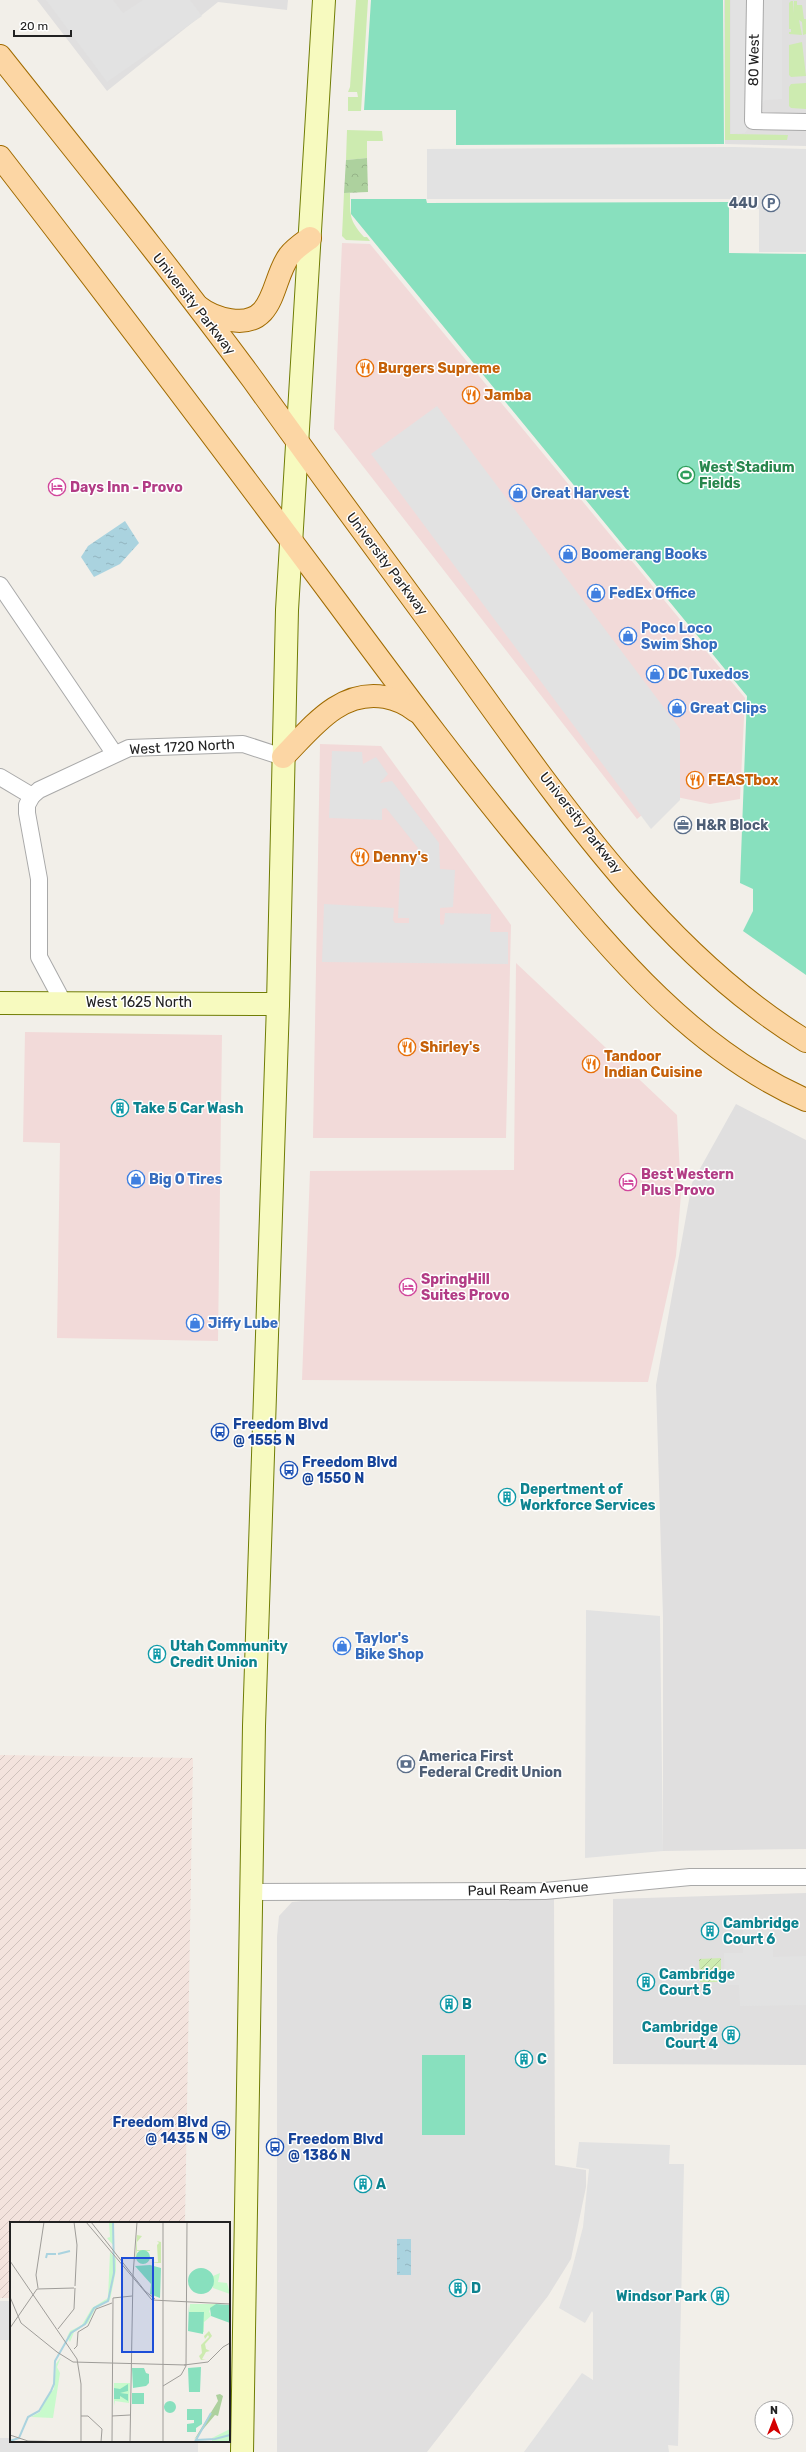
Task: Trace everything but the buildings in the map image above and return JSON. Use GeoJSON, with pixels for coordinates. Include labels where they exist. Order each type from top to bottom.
{"type":"FeatureCollection","features":[{"type":"Feature","properties":{"kind":"main road"},"geometry":{"type":"LineString","coordinates":[[242,2452],[250,1892],[256,1663],[278,1004],[283,757],[291,541],[324,0]]}},
{"type":"Feature","properties":{"kind":"main road","name":"University Parkway"},"geometry":{"type":"LineString","coordinates":[[0,56],[192,300],[601,852],[671,930],[707,967],[760,1011],[806,1041]]}},
{"type":"Feature","properties":{"kind":"main road"},"geometry":{"type":"LineString","coordinates":[[0,157],[96,280],[475,785],[557,885],[644,983],[699,1035],[728,1056],[764,1078],[806,1100]]}},
{"type":"Feature","properties":{"kind":"main road"},"geometry":{"type":"LineString","coordinates":[[192,300],[208,315],[236,321],[254,318],[270,301],[288,256],[310,238]]}},
{"type":"Feature","properties":{"kind":"main road"},"geometry":{"type":"LineString","coordinates":[[283,757],[330,710],[352,699],[377,696],[390,698],[413,709],[423,717]]}},
{"type":"Feature","properties":{"kind":"main road","name":"West 1625 North"},"geometry":{"type":"LineString","coordinates":[[0,1002],[278,1004]]}},
{"type":"Feature","properties":{"kind":"street","name":"80 West"},"geometry":{"type":"LineString","coordinates":[[755,0],[753,121],[806,122]]}},
{"type":"Feature","properties":{"kind":"street"},"geometry":{"type":"LineString","coordinates":[[0,585],[114,753]]}},
{"type":"Feature","properties":{"kind":"street","name":"West 1720 North"},"geometry":{"type":"LineString","coordinates":[[32,796],[39,790],[114,753],[129,748],[244,744],[283,757]]}},
{"type":"Feature","properties":{"kind":"street"},"geometry":{"type":"LineString","coordinates":[[0,778],[32,796],[27,805],[27,813],[39,879],[39,957],[63,1002]]}},
{"type":"Feature","properties":{"kind":"street","name":"Paul Ream Avenue"},"geometry":{"type":"LineString","coordinates":[[250,1892],[545,1891],[690,1877],[806,1877]]}},
{"type":"Feature","properties":{"kind":"shaded area"},"geometry":{"type":"Polygon","coordinates":[[[37,0],[288,0],[287,10],[218,2],[107,91],[37,0]]]}},
{"type":"Feature","properties":{"kind":"shaded area"},"geometry":{"type":"Polygon","coordinates":[[[46,0],[113,0],[123,13],[143,0],[190,0],[202,16],[107,82],[46,0]]]}},
{"type":"Feature","properties":{"kind":"shaded area"},"geometry":{"type":"Polygon","coordinates":[[[724,0],[806,0],[806,146],[725,144],[724,0]]]}},
{"type":"Feature","properties":{"kind":"shaded area"},"geometry":{"type":"Polygon","coordinates":[[[731,0],[782,0],[782,99],[765,100],[745,133],[731,134],[731,0]]]}},
{"type":"Feature","properties":{"kind":"shaded area","name":"44U"},"geometry":{"type":"Polygon","coordinates":[[[734,147],[806,149],[806,252],[759,252],[759,209],[736,208],[736,199],[427,199],[427,149],[734,147]]]}},
{"type":"Feature","properties":{"kind":"shaded area"},"geometry":{"type":"Polygon","coordinates":[[[342,243],[370,244],[745,698],[740,799],[710,804],[667,795],[637,819],[334,429],[342,243]]]}},
{"type":"Feature","properties":{"kind":"shaded area"},"geometry":{"type":"Polygon","coordinates":[[[437,406],[680,729],[680,800],[651,829],[371,454],[437,406]]]}},
{"type":"Feature","properties":{"kind":"shaded area"},"geometry":{"type":"Polygon","coordinates":[[[320,744],[381,746],[511,925],[506,1138],[313,1138],[320,744]]]}},
{"type":"Feature","properties":{"kind":"shaded area"},"geometry":{"type":"Polygon","coordinates":[[[332,751],[362,752],[363,764],[376,757],[388,774],[380,783],[392,781],[439,843],[440,869],[455,870],[453,907],[440,908],[441,925],[444,924],[445,913],[491,914],[490,932],[508,932],[508,964],[322,962],[324,904],[394,908],[393,920],[395,923],[409,923],[409,918],[398,918],[401,851],[415,852],[418,848],[386,808],[382,809],[382,820],[329,818],[332,751]]]}},
{"type":"Feature","properties":{"kind":"shaded area"},"geometry":{"type":"Polygon","coordinates":[[[516,963],[677,1115],[681,1194],[676,1256],[648,1382],[302,1380],[310,1171],[514,1170],[516,963]]]}},
{"type":"Feature","properties":{"kind":"shaded area"},"geometry":{"type":"Polygon","coordinates":[[[25,1032],[222,1035],[218,1341],[57,1338],[60,1143],[23,1142],[25,1032]]]}},
{"type":"Feature","properties":{"kind":"shaded area"},"geometry":{"type":"Polygon","coordinates":[[[736,1104],[806,1140],[806,1849],[663,1851],[663,1617],[656,1385],[692,1183],[736,1104]]]}},
{"type":"Feature","properties":{"kind":"shaded area"},"geometry":{"type":"Polygon","coordinates":[[[586,1610],[660,1616],[663,1851],[585,1858],[586,1610]]]}},
{"type":"Feature","properties":{"kind":"shaded area"},"geometry":{"type":"Polygon","coordinates":[[[0,1755],[193,1758],[185,2222],[10,2222],[10,2298],[0,2298],[0,1755]]]}},
{"type":"Feature","properties":{"kind":"shaded area"},"geometry":{"type":"Polygon","coordinates":[[[806,1893],[806,2065],[613,2064],[613,1899],[806,1893]]]}},
{"type":"Feature","properties":{"kind":"shaded area"},"geometry":{"type":"Polygon","coordinates":[[[554,1899],[555,2165],[586,2170],[586,2187],[571,2259],[548,2296],[427,2452],[277,2452],[277,1937],[279,1916],[292,1902],[302,1901],[554,1899]]]}},
{"type":"Feature","properties":{"kind":"shaded area"},"geometry":{"type":"Polygon","coordinates":[[[743,1923],[773,1923],[773,1957],[806,1956],[806,2005],[740,2006],[739,1985],[725,1985],[724,1953],[743,1953],[743,1923]]]}},
{"type":"Feature","properties":{"kind":"shaded area"},"geometry":{"type":"Polygon","coordinates":[[[579,2142],[670,2145],[669,2164],[684,2164],[678,2446],[668,2445],[669,2452],[524,2452],[582,2373],[593,2380],[593,2313],[592,2311],[585,2323],[559,2308],[571,2273],[583,2227],[589,2169],[576,2167],[579,2142]]]}},
{"type":"Feature","properties":{"kind":"shaded area"},"geometry":{"type":"Polygon","coordinates":[[[0,2301],[10,2301],[10,2340],[0,2340],[0,2301]]]}},
{"type":"Feature","properties":{"kind":"shaded area"},"geometry":{"type":"Polygon","coordinates":[[[0,2438],[10,2438],[10,2442],[198,2442],[198,2452],[0,2452],[0,2438]]]}},
{"type":"Feature","properties":{"kind":"green space"},"geometry":{"type":"Polygon","coordinates":[[[356,0],[368,0],[361,111],[348,111],[348,97],[358,97],[357,92],[348,92],[350,87],[356,0]]]}},
{"type":"Feature","properties":{"kind":"green space"},"geometry":{"type":"Polygon","coordinates":[[[371,0],[723,0],[724,144],[456,145],[456,110],[364,110],[371,0]]]}},
{"type":"Feature","properties":{"kind":"green space"},"geometry":{"type":"Polygon","coordinates":[[[725,0],[730,0],[730,134],[788,135],[787,140],[725,140],[725,0]]]}},
{"type":"Feature","properties":{"kind":"green space"},"geometry":{"type":"Polygon","coordinates":[[[793,1],[794,13],[794,1],[797,1],[797,5],[802,5],[804,19],[806,19],[806,34],[803,35],[802,22],[799,20],[802,35],[789,34],[791,29],[789,29],[789,3],[793,1]]]}},
{"type":"Feature","properties":{"kind":"green space"},"geometry":{"type":"Polygon","coordinates":[[[802,42],[806,76],[791,77],[789,75],[789,45],[802,42]]]}},
{"type":"Feature","properties":{"kind":"green space"},"geometry":{"type":"Polygon","coordinates":[[[806,83],[806,109],[791,108],[789,106],[789,87],[791,84],[806,83]]]}},
{"type":"Feature","properties":{"kind":"green space"},"geometry":{"type":"Polygon","coordinates":[[[347,130],[382,131],[383,141],[367,141],[367,158],[346,160],[347,130]]]}},
{"type":"Feature","properties":{"kind":"green space"},"geometry":{"type":"Polygon","coordinates":[[[367,158],[368,192],[344,193],[346,160],[367,158]]]}},
{"type":"Feature","properties":{"kind":"green space"},"geometry":{"type":"Polygon","coordinates":[[[344,193],[350,193],[350,212],[355,226],[364,237],[367,237],[370,241],[346,240],[342,236],[344,193]]]}},
{"type":"Feature","properties":{"kind":"green space","name":"West Stadium Fields"},"geometry":{"type":"Polygon","coordinates":[[[351,199],[426,199],[427,203],[729,202],[729,253],[806,254],[806,975],[743,931],[753,911],[753,889],[740,883],[747,696],[351,214],[351,199]]]}},
{"type":"Feature","properties":{"kind":"green space"},"geometry":{"type":"Polygon","coordinates":[[[721,1958],[721,1982],[700,1982],[699,1959],[721,1958]]]}},
{"type":"Feature","properties":{"kind":"green space"},"geometry":{"type":"Polygon","coordinates":[[[422,2055],[465,2055],[465,2135],[422,2135],[422,2055]]]}},
{"type":"Feature","properties":{"kind":"water"},"geometry":{"type":"Polygon","coordinates":[[[125,521],[139,543],[120,564],[94,577],[81,557],[88,546],[125,521]]]}},
{"type":"Feature","properties":{"kind":"water"},"geometry":{"type":"Polygon","coordinates":[[[397,2239],[411,2239],[411,2275],[397,2275],[397,2239]]]}},
{"type":"Feature","properties":{"kind":"place","name":"44U"},"geometry":{"type":"Point","coordinates":[771,203]}},
{"type":"Feature","properties":{"kind":"place","name":"Burgers Supreme"},"geometry":{"type":"Point","coordinates":[365,368]}},
{"type":"Feature","properties":{"kind":"place","name":"Jamba"},"geometry":{"type":"Point","coordinates":[471,395]}},
{"type":"Feature","properties":{"kind":"place","name":"West Stadium Fields"},"geometry":{"type":"Point","coordinates":[686,475]}},
{"type":"Feature","properties":{"kind":"place","name":"Days Inn - Provo"},"geometry":{"type":"Point","coordinates":[57,487]}},
{"type":"Feature","properties":{"kind":"place","name":"Great Harvest"},"geometry":{"type":"Point","coordinates":[518,493]}},
{"type":"Feature","properties":{"kind":"place","name":"Boomerang Books"},"geometry":{"type":"Point","coordinates":[568,554]}},
{"type":"Feature","properties":{"kind":"place","name":"FedEx Office"},"geometry":{"type":"Point","coordinates":[596,593]}},
{"type":"Feature","properties":{"kind":"place","name":"Poco Loco Swim Shop"},"geometry":{"type":"Point","coordinates":[628,636]}},
{"type":"Feature","properties":{"kind":"place","name":"DC Tuxedos"},"geometry":{"type":"Point","coordinates":[655,674]}},
{"type":"Feature","properties":{"kind":"place","name":"Great Clips"},"geometry":{"type":"Point","coordinates":[677,708]}},
{"type":"Feature","properties":{"kind":"place","name":"FEASTbox"},"geometry":{"type":"Point","coordinates":[695,780]}},
{"type":"Feature","properties":{"kind":"place","name":"H&R Block"},"geometry":{"type":"Point","coordinates":[683,825]}},
{"type":"Feature","properties":{"kind":"place","name":"Denny's"},"geometry":{"type":"Point","coordinates":[360,857]}},
{"type":"Feature","properties":{"kind":"place","name":"Shirley's"},"geometry":{"type":"Point","coordinates":[407,1047]}},
{"type":"Feature","properties":{"kind":"place","name":"Tandoor Indian Cuisine"},"geometry":{"type":"Point","coordinates":[591,1064]}},
{"type":"Feature","properties":{"kind":"place","name":"Take 5 Car Wash"},"geometry":{"type":"Point","coordinates":[120,1108]}},
{"type":"Feature","properties":{"kind":"place","name":"Big O Tires"},"geometry":{"type":"Point","coordinates":[136,1179]}},
{"type":"Feature","properties":{"kind":"place","name":"Best Western Plus Provo"},"geometry":{"type":"Point","coordinates":[628,1182]}},
{"type":"Feature","properties":{"kind":"place","name":"SpringHill Suites Provo"},"geometry":{"type":"Point","coordinates":[408,1287]}},
{"type":"Feature","properties":{"kind":"place","name":"Jiffy Lube"},"geometry":{"type":"Point","coordinates":[195,1323]}},
{"type":"Feature","properties":{"kind":"place","name":"Freedom Blvd @ 1555 N"},"geometry":{"type":"Point","coordinates":[220,1432]}},
{"type":"Feature","properties":{"kind":"place","name":"Freedom Blvd @ 1550 N"},"geometry":{"type":"Point","coordinates":[289,1470]}},
{"type":"Feature","properties":{"kind":"place","name":"Depertment of Workforce Services"},"geometry":{"type":"Point","coordinates":[507,1497]}},
{"type":"Feature","properties":{"kind":"place","name":"Taylor's Bike Shop"},"geometry":{"type":"Point","coordinates":[342,1646]}},
{"type":"Feature","properties":{"kind":"place","name":"Utah Community Credit Union"},"geometry":{"type":"Point","coordinates":[157,1654]}},
{"type":"Feature","properties":{"kind":"place","name":"America First Federal Credit Union"},"geometry":{"type":"Point","coordinates":[406,1764]}},
{"type":"Feature","properties":{"kind":"place","name":"Cambridge Court 6"},"geometry":{"type":"Point","coordinates":[710,1931]}},
{"type":"Feature","properties":{"kind":"place","name":"Cambridge Court 5"},"geometry":{"type":"Point","coordinates":[646,1982]}},
{"type":"Feature","properties":{"kind":"place","name":"B"},"geometry":{"type":"Point","coordinates":[449,2004]}},
{"type":"Feature","properties":{"kind":"place","name":"Cambridge Court 4"},"geometry":{"type":"Point","coordinates":[731,2035]}},
{"type":"Feature","properties":{"kind":"place","name":"C"},"geometry":{"type":"Point","coordinates":[524,2059]}},
{"type":"Feature","properties":{"kind":"place","name":"Freedom Blvd @ 1435 N"},"geometry":{"type":"Point","coordinates":[221,2130]}},
{"type":"Feature","properties":{"kind":"place","name":"Freedom Blvd @ 1386 N"},"geometry":{"type":"Point","coordinates":[275,2147]}},
{"type":"Feature","properties":{"kind":"place","name":"A"},"geometry":{"type":"Point","coordinates":[363,2184]}},
{"type":"Feature","properties":{"kind":"place","name":"D"},"geometry":{"type":"Point","coordinates":[458,2288]}},
{"type":"Feature","properties":{"kind":"place","name":"Windsor Park"},"geometry":{"type":"Point","coordinates":[720,2296]}}]}
